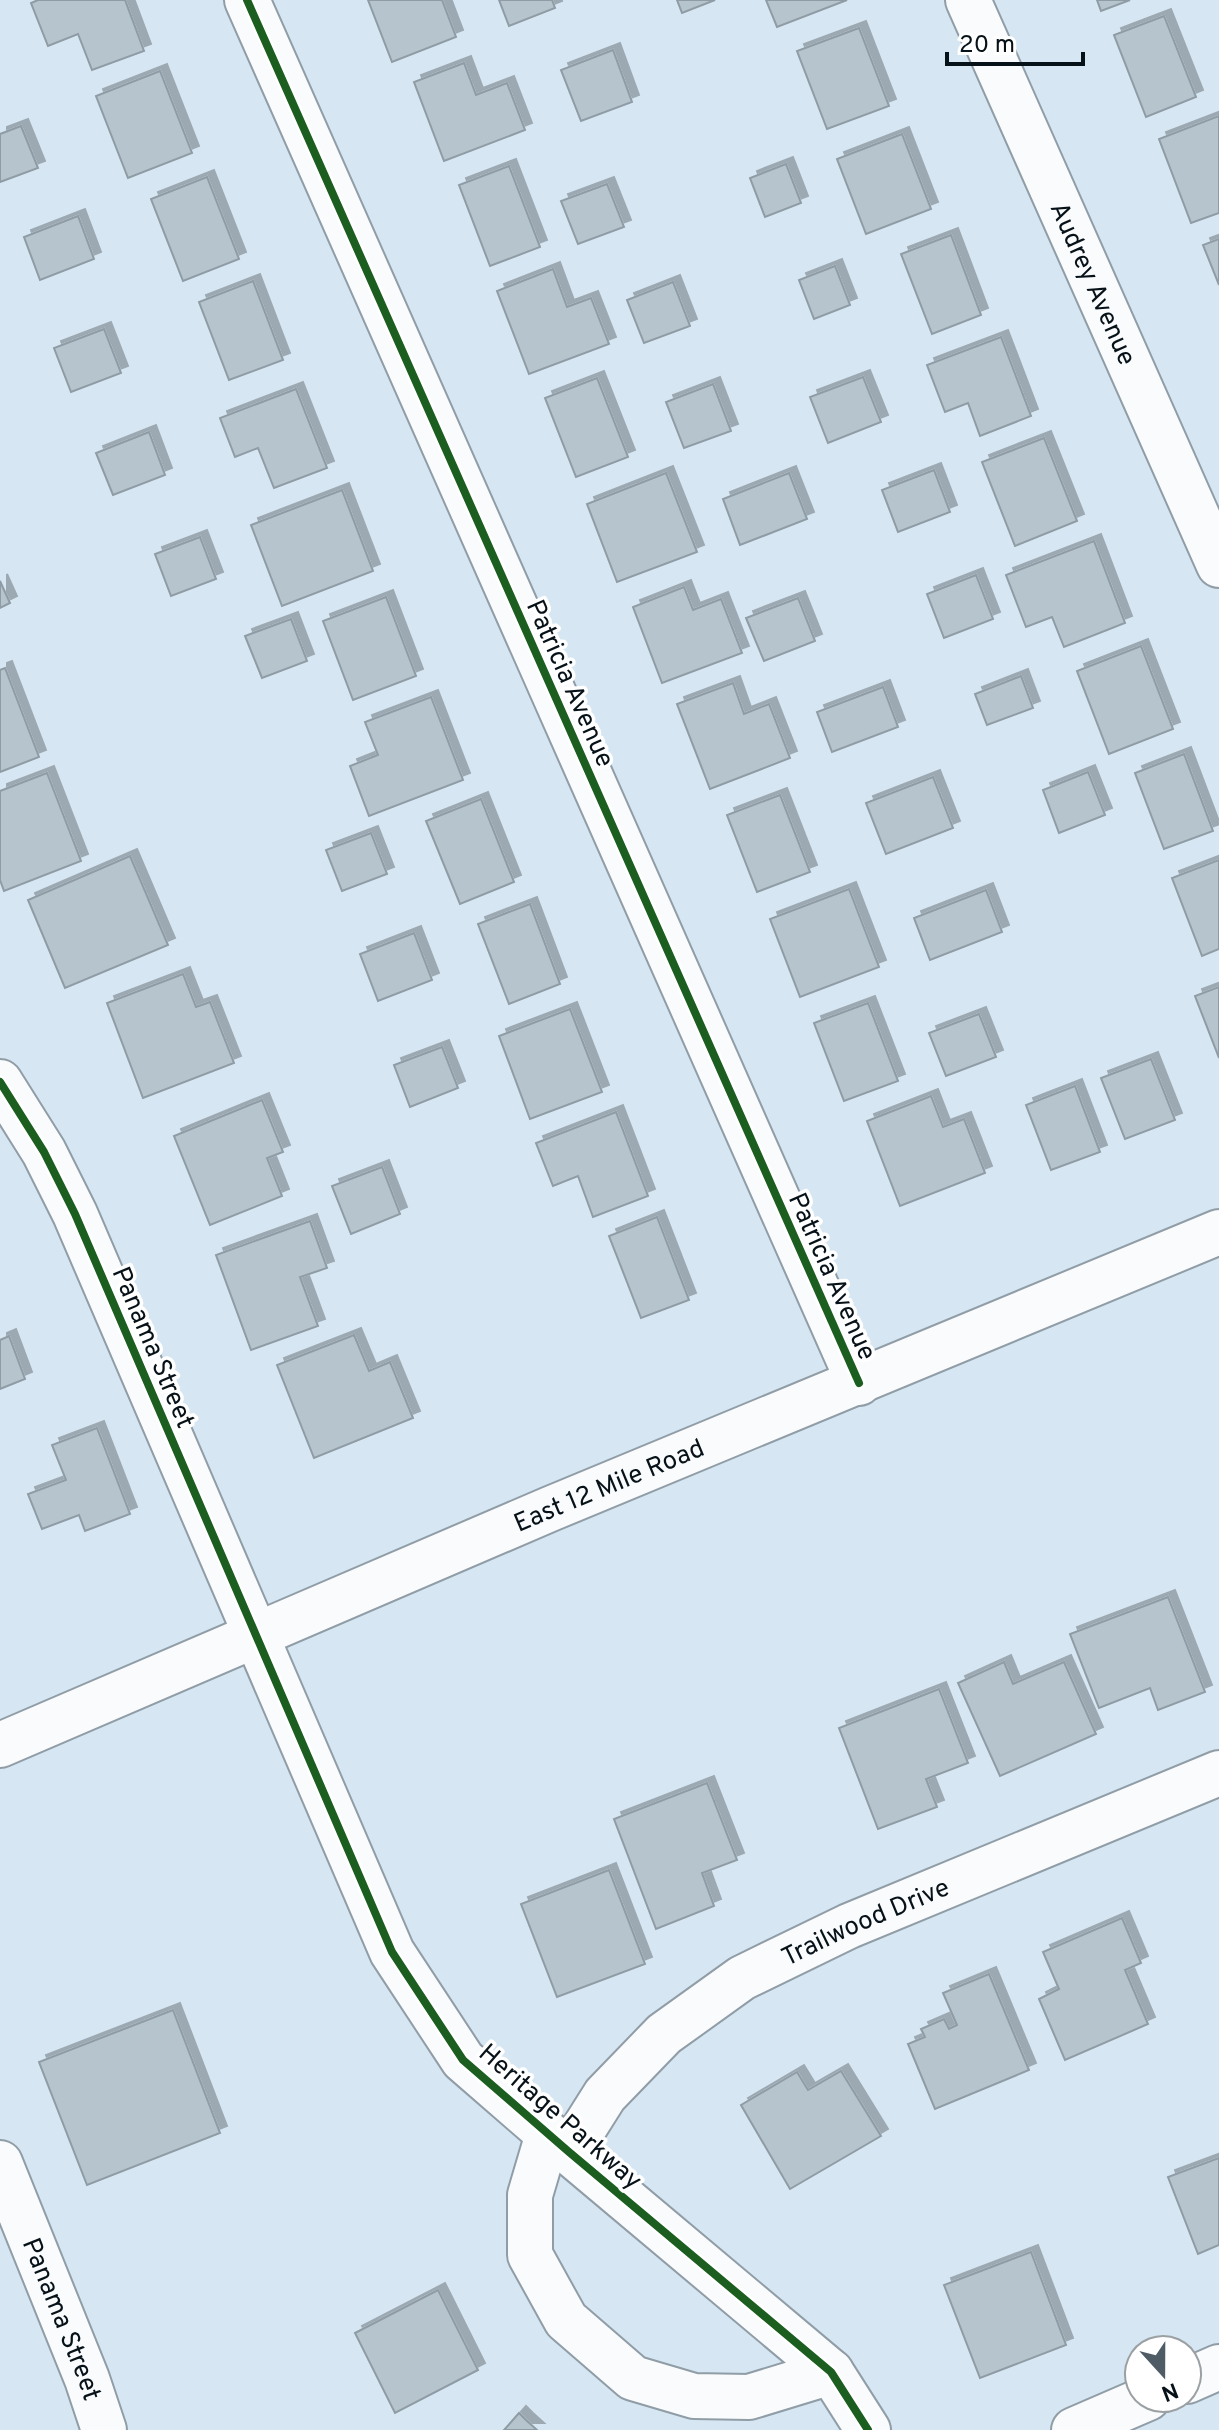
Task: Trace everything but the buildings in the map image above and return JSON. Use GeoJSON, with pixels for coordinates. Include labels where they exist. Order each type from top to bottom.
{"type":"FeatureCollection","features":[{"type":"Feature","properties":{"kind":"street","name":"Patricia Avenue"},"geometry":{"type":"LineString","coordinates":[[247,0],[859,1383]]}},
{"type":"Feature","properties":{"kind":"street","name":"Audrey Avenue"},"geometry":{"type":"LineString","coordinates":[[968,0],[1219,565]]}},
{"type":"Feature","properties":{"kind":"street","name":"Panama Street"},"geometry":{"type":"LineString","coordinates":[[0,1082],[44,1152],[75,1214],[256,1635]]}},
{"type":"Feature","properties":{"kind":"street","name":"East 12 Mile Road"},"geometry":{"type":"LineString","coordinates":[[0,1745],[550,1509],[1219,1232]]}},
{"type":"Feature","properties":{"kind":"street","name":"Heritage Parkway"},"geometry":{"type":"LineString","coordinates":[[256,1635],[392,1952],[463,2060],[831,2372],[868,2430]]}},
{"type":"Feature","properties":{"kind":"street","name":"Trailwood Drive"},"geometry":{"type":"LineString","coordinates":[[831,2372],[749,2397],[694,2396],[633,2378],[566,2320],[530,2255],[530,2195],[558,2143],[664,2034],[742,1978],[849,1926],[1219,1773]]}},
{"type":"Feature","properties":{"kind":"street","name":"Panama Street"},"geometry":{"type":"LineString","coordinates":[[0,2163],[87,2379],[104,2430]]}},
{"type":"Feature","properties":{"kind":"street"},"geometry":{"type":"LineString","coordinates":[[1074,2430],[1123,2409]]}},
{"type":"Feature","properties":{"kind":"cycle path"},"geometry":{"type":"LineString","coordinates":[[247,0],[859,1383]]}},
{"type":"Feature","properties":{"kind":"cycle path"},"geometry":{"type":"LineString","coordinates":[[0,1082],[44,1152],[75,1214],[392,1952],[463,2060],[831,2372],[868,2430]]}}]}
